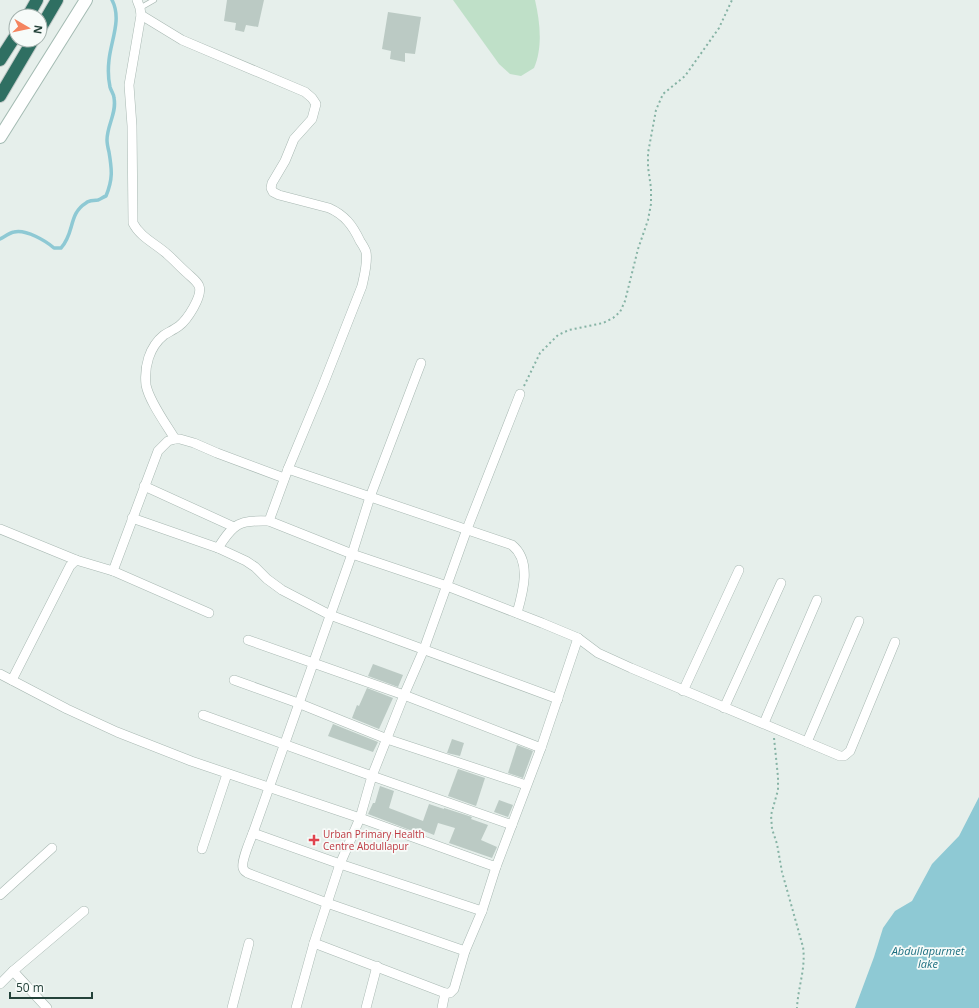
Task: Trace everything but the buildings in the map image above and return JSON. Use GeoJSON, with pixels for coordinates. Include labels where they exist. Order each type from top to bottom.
{"type":"FeatureCollection","features":[{"type":"Feature","properties":{"kind":"highway"},"geometry":{"type":"LineString","coordinates":[[48,15],[57,0]]}},
{"type":"Feature","properties":{"kind":"highway"},"geometry":{"type":"LineString","coordinates":[[0,60],[8,48]]}},
{"type":"Feature","properties":{"kind":"highway"},"geometry":{"type":"LineString","coordinates":[[0,96],[28,48]]}},
{"type":"Feature","properties":{"kind":"street"},"geometry":{"type":"LineString","coordinates":[[0,137],[86,0]]}},
{"type":"Feature","properties":{"kind":"street"},"geometry":{"type":"LineString","coordinates":[[139,7],[129,90],[132,126],[133,224],[138,231],[167,253],[195,281],[199,287],[200,293],[186,320],[164,335],[159,340],[148,358],[146,385],[150,397],[175,438]]}},
{"type":"Feature","properties":{"kind":"street"},"geometry":{"type":"LineString","coordinates":[[139,7],[178,38],[305,92],[312,98],[316,104],[312,120],[291,143],[285,161],[272,183],[271,188],[273,192],[279,195],[329,208],[344,216],[356,231],[366,252],[366,269],[362,286],[284,478],[269,521]]}},
{"type":"Feature","properties":{"kind":"street"},"geometry":{"type":"LineString","coordinates":[[421,363],[370,497],[352,554],[243,861],[243,867],[246,873],[327,903],[466,951]]}},
{"type":"Feature","properties":{"kind":"street"},"geometry":{"type":"LineString","coordinates":[[296,1008],[314,942],[340,864],[360,818],[372,776],[424,649],[467,529],[520,394]]}},
{"type":"Feature","properties":{"kind":"street"},"geometry":{"type":"LineString","coordinates":[[113,571],[158,451],[168,441],[175,438],[194,442],[217,453],[284,478]]}},
{"type":"Feature","properties":{"kind":"street"},"geometry":{"type":"LineString","coordinates":[[288,468],[512,545],[521,555],[523,566],[524,582],[517,613]]}},
{"type":"Feature","properties":{"kind":"street"},"geometry":{"type":"LineString","coordinates":[[144,486],[234,527]]}},
{"type":"Feature","properties":{"kind":"street"},"geometry":{"type":"LineString","coordinates":[[132,518],[218,548],[246,561],[282,590],[330,615],[558,699]]}},
{"type":"Feature","properties":{"kind":"street"},"geometry":{"type":"LineString","coordinates":[[218,548],[234,527],[244,522],[269,521],[352,554],[447,586],[578,638],[598,653],[683,691],[840,756],[848,754],[895,642]]}},
{"type":"Feature","properties":{"kind":"street"},"geometry":{"type":"LineString","coordinates":[[0,529],[76,560],[113,571],[209,613]]}},
{"type":"Feature","properties":{"kind":"street"},"geometry":{"type":"LineString","coordinates":[[12,680],[65,575],[70,566],[76,560]]}},
{"type":"Feature","properties":{"kind":"street"},"geometry":{"type":"LineString","coordinates":[[683,691],[739,570]]}},
{"type":"Feature","properties":{"kind":"street"},"geometry":{"type":"LineString","coordinates":[[724,708],[781,583]]}},
{"type":"Feature","properties":{"kind":"street"},"geometry":{"type":"LineString","coordinates":[[768,725],[817,600]]}},
{"type":"Feature","properties":{"kind":"street"},"geometry":{"type":"LineString","coordinates":[[807,742],[859,620]]}},
{"type":"Feature","properties":{"kind":"street"},"geometry":{"type":"LineString","coordinates":[[314,942],[445,993],[450,993],[454,989],[496,867],[541,748],[578,638]]}},
{"type":"Feature","properties":{"kind":"street"},"geometry":{"type":"LineString","coordinates":[[248,640],[404,695],[541,748]]}},
{"type":"Feature","properties":{"kind":"street"},"geometry":{"type":"LineString","coordinates":[[0,674],[67,710],[191,761],[360,818],[496,867]]}},
{"type":"Feature","properties":{"kind":"street"},"geometry":{"type":"LineString","coordinates":[[234,680],[298,703],[387,739],[526,785]]}},
{"type":"Feature","properties":{"kind":"street"},"geometry":{"type":"LineString","coordinates":[[203,715],[512,825]]}},
{"type":"Feature","properties":{"kind":"street"},"geometry":{"type":"LineString","coordinates":[[202,849],[227,774]]}},
{"type":"Feature","properties":{"kind":"street"},"geometry":{"type":"LineString","coordinates":[[253,833],[340,864],[482,911]]}},
{"type":"Feature","properties":{"kind":"street"},"geometry":{"type":"LineString","coordinates":[[0,896],[52,848]]}},
{"type":"Feature","properties":{"kind":"street"},"geometry":{"type":"LineString","coordinates":[[0,984],[13,971],[84,912]]}},
{"type":"Feature","properties":{"kind":"street"},"geometry":{"type":"LineString","coordinates":[[232,1008],[249,944]]}},
{"type":"Feature","properties":{"kind":"street"},"geometry":{"type":"LineString","coordinates":[[366,1008],[377,966]]}},
{"type":"Feature","properties":{"kind":"street"},"geometry":{"type":"LineString","coordinates":[[13,971],[47,1008]]}},
{"type":"Feature","properties":{"kind":"street"},"geometry":{"type":"LineString","coordinates":[[442,1008],[445,993]]}},
{"type":"Feature","properties":{"kind":"lane"},"geometry":{"type":"LineString","coordinates":[[139,7],[154,0]]}},
{"type":"Feature","properties":{"kind":"path"},"geometry":{"type":"LineString","coordinates":[[520,394],[540,353],[552,340],[568,330],[603,323],[613,318],[620,312],[625,301],[638,249],[648,220],[651,204],[648,153],[656,110],[663,94],[685,76],[719,28],[732,0]]}},
{"type":"Feature","properties":{"kind":"path"},"geometry":{"type":"LineString","coordinates":[[768,725],[778,777],[778,790],[771,815],[772,829],[805,958],[797,1008]]}},
{"type":"Feature","properties":{"kind":"green space"},"geometry":{"type":"Polygon","coordinates":[[[453,0],[535,0],[540,43],[534,68],[521,76],[510,74],[499,64],[453,0]]]}},
{"type":"Feature","properties":{"kind":"water","name":"Abdullapurmet lake"},"geometry":{"type":"Polygon","coordinates":[[[979,797],[979,1008],[855,1008],[883,928],[895,911],[912,901],[932,864],[959,836],[979,797]]]}},
{"type":"Feature","properties":{"kind":"waterway"},"geometry":{"type":"LineString","coordinates":[[0,239],[8,234],[24,232],[41,239],[54,248],[61,248],[68,236],[76,213],[80,207],[88,201],[98,200],[106,196],[110,184],[111,174],[107,135],[115,103],[108,74],[110,52],[116,22],[115,7],[112,0]]}},
{"type":"Feature","properties":{"kind":"place","name":"Urban Primary Health Centre Abdullapur"},"geometry":{"type":"Point","coordinates":[314,840]}}]}
